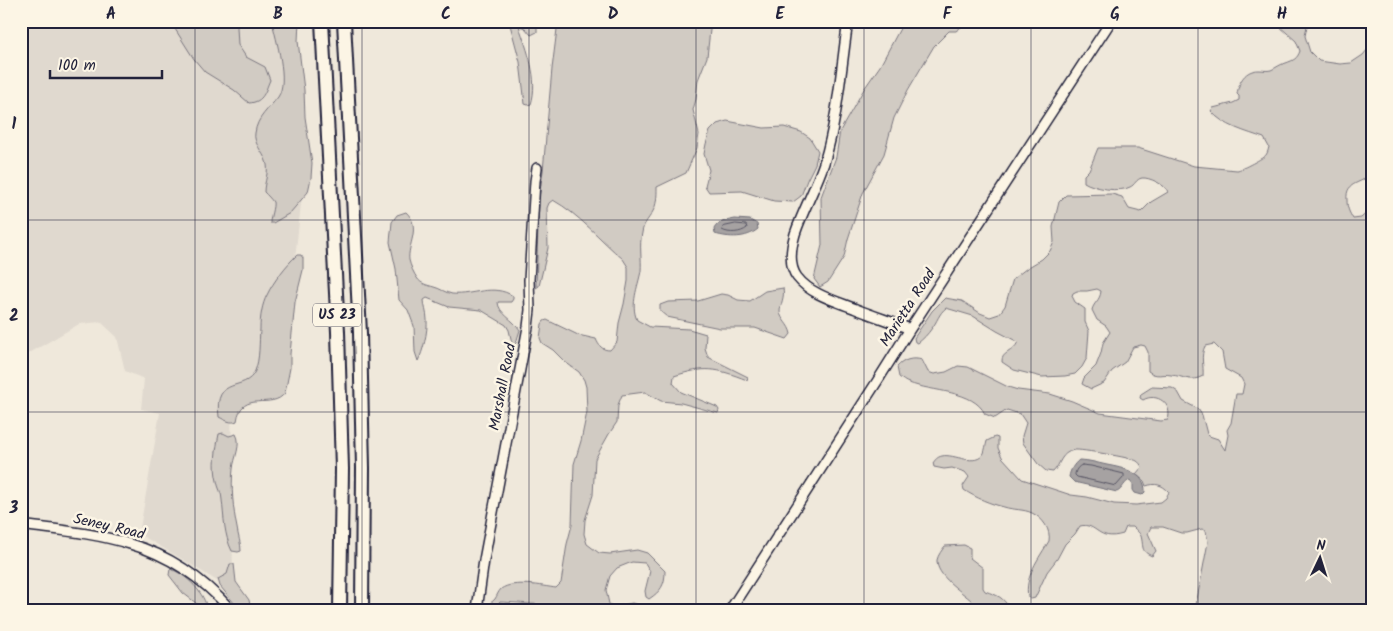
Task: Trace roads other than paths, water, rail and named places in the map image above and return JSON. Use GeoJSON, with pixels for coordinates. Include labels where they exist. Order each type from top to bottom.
{"type":"FeatureCollection","features":[{"type":"Feature","properties":{"kind":"highway","name":"US 23"},"geometry":{"type":"LineString","coordinates":[[322,21],[338,332],[342,469],[340,610]]}},
{"type":"Feature","properties":{"kind":"highway","name":"US 23"},"geometry":{"type":"LineString","coordinates":[[344,21],[360,333],[363,468],[362,610]]}},
{"type":"Feature","properties":{"kind":"street"},"geometry":{"type":"LineString","coordinates":[[848,21],[828,150],[792,243],[792,268],[804,286],[821,296],[910,329]]}},
{"type":"Feature","properties":{"kind":"street","name":"Marietta Road"},"geometry":{"type":"LineString","coordinates":[[730,610],[1111,21]]}},
{"type":"Feature","properties":{"kind":"street","name":"Marshall Road"},"geometry":{"type":"LineString","coordinates":[[478,610],[484,560],[528,327],[530,310],[529,280],[537,168]]}},
{"type":"Feature","properties":{"kind":"street","name":"Seney Road"},"geometry":{"type":"LineString","coordinates":[[21,525],[96,536],[138,546],[161,556],[191,574],[231,610]]}},
{"type":"Feature","properties":{"kind":"water"},"geometry":{"type":"Polygon","coordinates":[[[735,219],[750,220],[757,224],[758,229],[748,235],[737,237],[715,234],[714,229],[718,224],[735,219]]]}},
{"type":"Feature","properties":{"kind":"water"},"geometry":{"type":"Polygon","coordinates":[[[1079,460],[1113,466],[1132,472],[1142,480],[1145,492],[1142,495],[1135,493],[1130,480],[1117,492],[1074,482],[1069,477],[1072,467],[1079,460]]]}}]}
